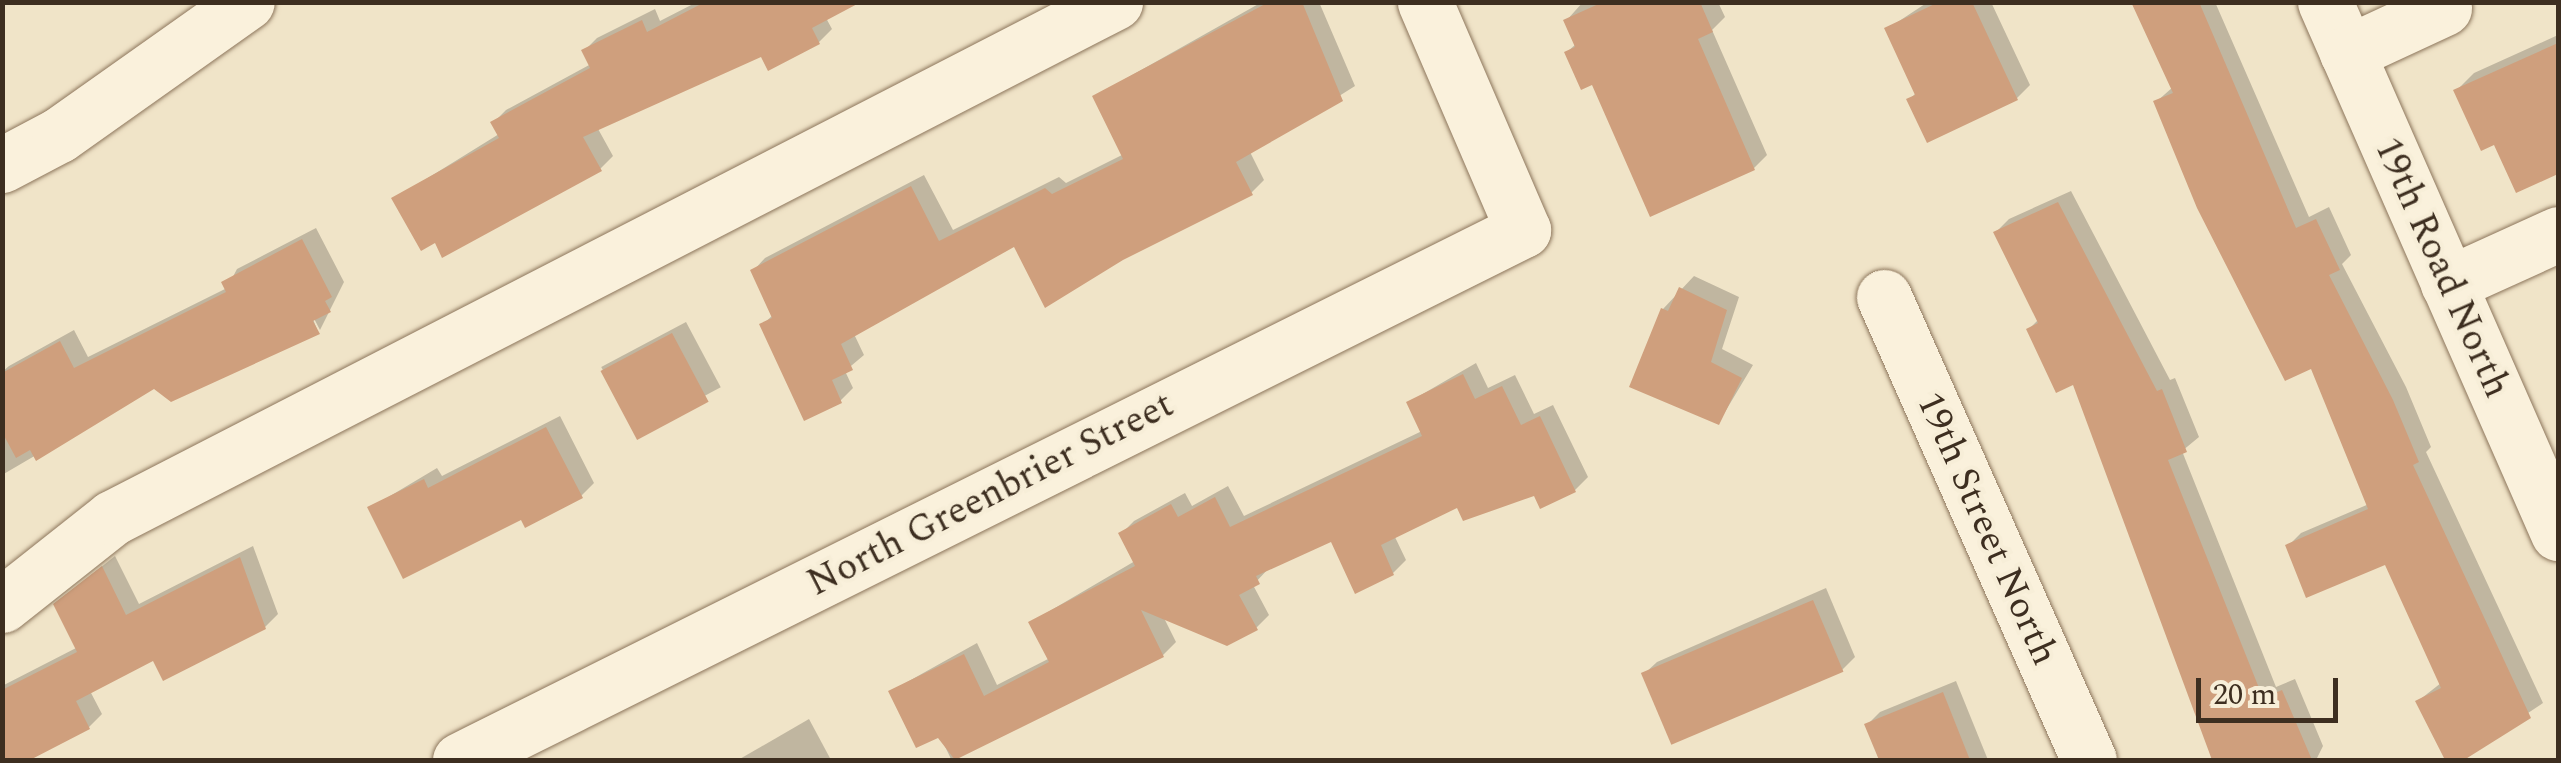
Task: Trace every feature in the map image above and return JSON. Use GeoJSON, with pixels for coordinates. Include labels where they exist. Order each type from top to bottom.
{"type":"FeatureCollection","features":[{"type":"Feature","properties":{"kind":"street"},"geometry":{"type":"LineString","coordinates":[[2,165],[59,135],[246,2]]}},
{"type":"Feature","properties":{"kind":"street"},"geometry":{"type":"LineString","coordinates":[[2,604],[112,518],[1115,2]]}},
{"type":"Feature","properties":{"kind":"street","name":"North Greenbrier Street"},"geometry":{"type":"LineString","coordinates":[[460,760],[1523,230],[1425,2]]}},
{"type":"Feature","properties":{"kind":"street","name":"19th Road North"},"geometry":{"type":"LineString","coordinates":[[2325,2],[2558,533]]}},
{"type":"Feature","properties":{"kind":"street"},"geometry":{"type":"LineString","coordinates":[[2347,53],[2444,8]]}},
{"type":"Feature","properties":{"kind":"street"},"geometry":{"type":"LineString","coordinates":[[2448,284],[2558,234]]}},
{"type":"Feature","properties":{"kind":"street","name":"19th Street North"},"geometry":{"type":"LineString","coordinates":[[1884,297],[2088,760]]}},
{"type":"Feature","properties":{"kind":"building"},"geometry":{"type":"Polygon","coordinates":[[[705,2],[861,2],[812,28],[820,44],[768,71],[761,57],[583,137],[602,171],[442,258],[435,243],[421,251],[391,198],[499,138],[490,122],[590,68],[581,50],[642,20],[647,32],[705,2]]]}},
{"type":"Feature","properties":{"kind":"building"},"geometry":{"type":"Polygon","coordinates":[[[1269,2],[1302,2],[1343,101],[1236,162],[1253,195],[1123,260],[1045,308],[1014,247],[841,344],[853,370],[832,380],[842,403],[804,421],[759,324],[772,318],[750,270],[911,186],[939,241],[1045,188],[1052,194],[1123,159],[1092,96],[1269,2]]]}},
{"type":"Feature","properties":{"kind":"building"},"geometry":{"type":"Polygon","coordinates":[[[1603,2],[1700,2],[1713,32],[1698,39],[1755,170],[1650,217],[1592,85],[1581,90],[1564,52],[1575,47],[1563,20],[1603,2]]]}},
{"type":"Feature","properties":{"kind":"building"},"geometry":{"type":"Polygon","coordinates":[[[1939,2],[1972,2],[2018,100],[1927,143],[1906,99],[1915,95],[1884,28],[1939,2]]]}},
{"type":"Feature","properties":{"kind":"building"},"geometry":{"type":"Polygon","coordinates":[[[2131,2],[2199,2],[2296,228],[2316,219],[2340,270],[2329,275],[2393,400],[2419,462],[2413,465],[2531,718],[2464,760],[2445,760],[2415,701],[2441,688],[2385,565],[2306,598],[2285,545],[2368,509],[2311,369],[2285,381],[2197,208],[2153,101],[2173,93],[2131,2]]]}},
{"type":"Feature","properties":{"kind":"building"},"geometry":{"type":"Polygon","coordinates":[[[2558,43],[2558,174],[2516,193],[2494,145],[2481,151],[2453,90],[2558,43]]]}},
{"type":"Feature","properties":{"kind":"building"},"geometry":{"type":"Polygon","coordinates":[[[2058,202],[2157,391],[2162,389],[2187,452],[2168,460],[2263,698],[2282,690],[2312,760],[2212,760],[2073,385],[2056,393],[2026,329],[2038,323],[1993,232],[2058,202]]]}},
{"type":"Feature","properties":{"kind":"building"},"geometry":{"type":"Polygon","coordinates":[[[302,239],[332,297],[325,301],[331,312],[313,321],[320,334],[171,402],[154,389],[36,461],[30,450],[16,458],[2,432],[2,373],[60,341],[74,368],[226,292],[221,282],[302,239]]]}},
{"type":"Feature","properties":{"kind":"building"},"geometry":{"type":"Polygon","coordinates":[[[1679,287],[1727,310],[1711,362],[1742,378],[1719,425],[1629,387],[1661,308],[1668,311],[1679,287]]]}},
{"type":"Feature","properties":{"kind":"building"},"geometry":{"type":"Polygon","coordinates":[[[672,333],[709,402],[637,440],[600,371],[672,333]]]}},
{"type":"Feature","properties":{"kind":"building"},"geometry":{"type":"Polygon","coordinates":[[[1463,374],[1475,399],[1502,386],[1521,425],[1540,416],[1576,492],[1540,509],[1534,496],[1463,521],[1457,508],[1381,545],[1394,575],[1355,594],[1331,542],[1256,576],[1260,584],[1239,595],[1258,630],[1227,646],[1141,610],[1164,657],[955,760],[938,738],[916,748],[888,691],[964,654],[984,696],[1049,662],[1028,622],[1135,566],[1118,533],[1171,504],[1178,517],[1215,497],[1230,527],[1422,436],[1406,402],[1463,374]]]}},
{"type":"Feature","properties":{"kind":"building"},"geometry":{"type":"Polygon","coordinates":[[[546,427],[583,498],[525,528],[521,520],[403,579],[367,507],[424,479],[428,488],[546,427]]]}},
{"type":"Feature","properties":{"kind":"building"},"geometry":{"type":"Polygon","coordinates":[[[240,557],[266,629],[163,681],[153,661],[76,701],[90,729],[30,760],[2,760],[2,690],[77,652],[53,604],[102,566],[126,615],[240,557]]]}},
{"type":"Feature","properties":{"kind":"building"},"geometry":{"type":"Polygon","coordinates":[[[1813,600],[1843,672],[1671,745],[1641,673],[1813,600]]]}},
{"type":"Feature","properties":{"kind":"building"},"geometry":{"type":"Polygon","coordinates":[[[1943,692],[1970,760],[1879,760],[1864,724],[1943,692]]]}}]}
